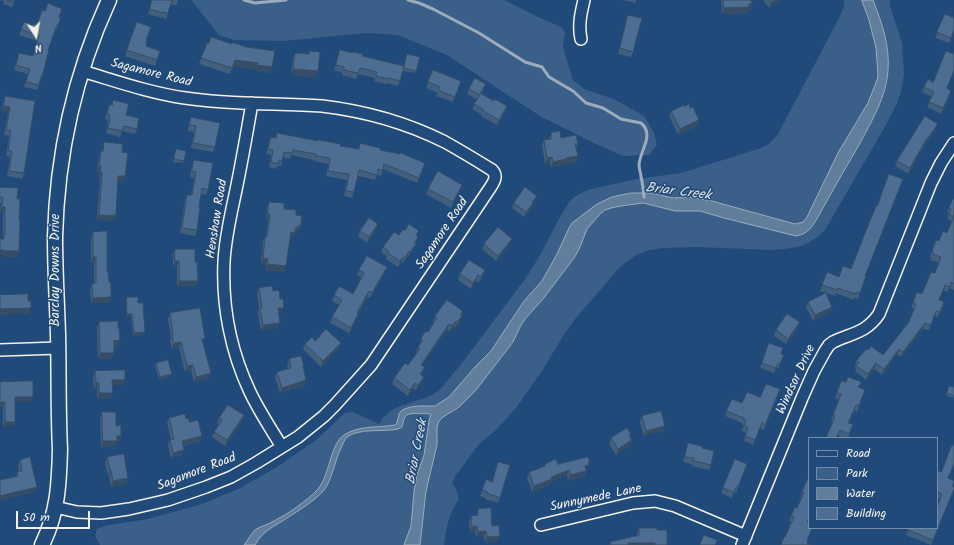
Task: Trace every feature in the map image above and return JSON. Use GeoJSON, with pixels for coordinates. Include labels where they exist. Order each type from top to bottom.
{"type":"FeatureCollection","features":[{"type":"Feature","properties":{"kind":"street","name":"Barclay Downs Drive"},"geometry":{"type":"LineString","coordinates":[[42,545],[50,526],[55,507],[60,467],[55,237],[63,151],[68,123],[82,71],[109,0]]}},
{"type":"Feature","properties":{"kind":"street"},"geometry":{"type":"LineString","coordinates":[[581,39],[579,23],[584,0]]}},
{"type":"Feature","properties":{"kind":"street","name":"Sagamore Road"},"geometry":{"type":"LineString","coordinates":[[55,507],[77,512],[101,513],[117,512],[168,500],[231,477],[298,437],[327,413],[371,365],[490,188],[494,181],[495,175],[492,170],[445,142],[412,128],[364,113],[337,108],[313,106],[182,98],[144,89],[82,71]]}},
{"type":"Feature","properties":{"kind":"street","name":"Henshaw Road"},"geometry":{"type":"LineString","coordinates":[[252,103],[227,236],[224,261],[225,294],[230,331],[241,369],[258,408],[282,447]]}},
{"type":"Feature","properties":{"kind":"street","name":"Windsor Drive"},"geometry":{"type":"LineString","coordinates":[[744,540],[802,398],[822,355],[833,342],[865,329],[879,314],[931,183],[941,163],[954,143]]}},
{"type":"Feature","properties":{"kind":"street"},"geometry":{"type":"LineString","coordinates":[[0,350],[58,348]]}},
{"type":"Feature","properties":{"kind":"street","name":"Sunnymede Lane"},"geometry":{"type":"LineString","coordinates":[[541,525],[633,503],[655,501],[675,506],[744,540]]}},
{"type":"Feature","properties":{"kind":"green space"},"geometry":{"type":"Polygon","coordinates":[[[191,0],[504,0],[561,27],[565,32],[563,47],[573,80],[584,89],[614,99],[644,116],[654,133],[657,145],[649,155],[623,156],[540,116],[447,55],[398,35],[367,33],[283,41],[234,40],[219,35],[191,0]]]}},
{"type":"Feature","properties":{"kind":"green space"},"geometry":{"type":"Polygon","coordinates":[[[844,0],[890,0],[890,6],[902,43],[904,74],[902,88],[897,103],[887,123],[825,230],[818,237],[804,245],[793,248],[773,250],[695,247],[665,248],[649,250],[636,255],[620,267],[576,318],[516,408],[497,429],[479,444],[456,475],[452,483],[456,489],[459,499],[448,521],[444,545],[100,545],[95,536],[97,529],[104,526],[147,519],[202,504],[240,488],[277,467],[316,440],[345,413],[353,412],[379,424],[390,411],[430,396],[438,391],[465,359],[525,279],[539,257],[561,215],[574,197],[592,189],[636,179],[681,173],[761,148],[770,143],[778,134],[841,14],[844,6],[844,0]]]}},
{"type":"Feature","properties":{"kind":"water"},"geometry":{"type":"Polygon","coordinates":[[[862,0],[873,0],[882,26],[888,53],[887,81],[877,110],[868,128],[814,224],[809,230],[804,234],[796,236],[700,211],[675,211],[643,203],[605,210],[587,229],[576,255],[543,299],[525,319],[513,342],[476,390],[459,407],[439,421],[437,427],[437,445],[426,491],[420,545],[404,545],[411,526],[414,491],[417,475],[424,455],[431,414],[417,413],[407,415],[404,419],[402,427],[398,429],[358,432],[347,437],[339,453],[327,486],[321,494],[307,505],[265,532],[255,545],[244,545],[255,530],[292,511],[318,489],[325,476],[336,445],[339,439],[344,435],[363,428],[395,425],[402,410],[410,407],[435,406],[449,397],[491,351],[524,301],[542,281],[572,223],[597,204],[612,197],[621,195],[631,193],[651,193],[673,198],[690,197],[712,201],[795,224],[803,222],[807,217],[838,153],[868,103],[877,80],[876,48],[862,0]]]}},
{"type":"Feature","properties":{"kind":"building"},"geometry":{"type":"Polygon","coordinates":[[[152,0],[172,0],[168,13],[150,9],[152,0]]]}},
{"type":"Feature","properties":{"kind":"building"},"geometry":{"type":"Polygon","coordinates":[[[723,0],[751,0],[752,4],[749,4],[749,7],[724,8],[723,0]]]}},
{"type":"Feature","properties":{"kind":"building"},"geometry":{"type":"Polygon","coordinates":[[[48,3],[62,9],[59,17],[61,18],[48,50],[39,85],[26,82],[30,69],[16,65],[19,53],[33,56],[39,36],[21,29],[24,22],[37,25],[42,10],[45,11],[48,3]]]}},
{"type":"Feature","properties":{"kind":"building"},"geometry":{"type":"Polygon","coordinates":[[[945,14],[954,18],[954,30],[951,38],[937,32],[945,14]]]}},
{"type":"Feature","properties":{"kind":"building"},"geometry":{"type":"Polygon","coordinates":[[[628,15],[642,18],[633,52],[620,48],[628,15]]]}},
{"type":"Feature","properties":{"kind":"building"},"geometry":{"type":"Polygon","coordinates":[[[137,22],[151,27],[146,40],[146,46],[160,51],[157,60],[127,50],[137,22]]]}},
{"type":"Feature","properties":{"kind":"building"},"geometry":{"type":"Polygon","coordinates":[[[211,37],[232,44],[232,42],[246,47],[275,51],[272,67],[257,65],[258,63],[235,60],[232,68],[201,58],[211,37]]]}},
{"type":"Feature","properties":{"kind":"building"},"geometry":{"type":"Polygon","coordinates":[[[340,50],[363,54],[362,56],[404,66],[400,81],[376,76],[377,72],[360,68],[358,73],[344,70],[344,67],[336,65],[340,50]]]}},
{"type":"Feature","properties":{"kind":"building"},"geometry":{"type":"Polygon","coordinates":[[[309,51],[320,52],[318,71],[293,69],[295,53],[309,54],[309,51]]]}},
{"type":"Feature","properties":{"kind":"building"},"geometry":{"type":"Polygon","coordinates":[[[946,51],[954,54],[954,71],[947,88],[951,91],[943,108],[929,102],[934,92],[924,87],[928,79],[933,82],[946,51]]]}},
{"type":"Feature","properties":{"kind":"building"},"geometry":{"type":"Polygon","coordinates":[[[407,54],[420,57],[416,71],[404,68],[407,54]]]}},
{"type":"Feature","properties":{"kind":"building"},"geometry":{"type":"Polygon","coordinates":[[[433,70],[461,81],[455,97],[438,90],[440,87],[428,82],[433,70]]]}},
{"type":"Feature","properties":{"kind":"building"},"geometry":{"type":"Polygon","coordinates":[[[475,78],[486,84],[480,93],[507,106],[499,120],[474,104],[480,95],[469,89],[475,78]]]}},
{"type":"Feature","properties":{"kind":"building"},"geometry":{"type":"Polygon","coordinates":[[[5,96],[35,101],[24,173],[9,171],[12,151],[8,151],[11,130],[6,130],[10,107],[4,106],[5,96]]]}},
{"type":"Feature","properties":{"kind":"building"},"geometry":{"type":"Polygon","coordinates":[[[113,100],[129,104],[126,115],[139,118],[137,129],[124,126],[122,131],[108,128],[110,115],[107,114],[109,105],[112,105],[113,100]]]}},
{"type":"Feature","properties":{"kind":"building"},"geometry":{"type":"Polygon","coordinates":[[[689,104],[690,108],[693,107],[699,120],[680,129],[671,111],[689,104]]]}},
{"type":"Feature","properties":{"kind":"building"},"geometry":{"type":"Polygon","coordinates":[[[925,116],[938,124],[926,140],[910,168],[897,161],[925,116]]]}},
{"type":"Feature","properties":{"kind":"building"},"geometry":{"type":"Polygon","coordinates":[[[191,117],[220,123],[215,147],[193,143],[196,126],[190,125],[191,117]]]}},
{"type":"Feature","properties":{"kind":"building"},"geometry":{"type":"Polygon","coordinates":[[[560,131],[561,138],[576,135],[578,144],[575,144],[578,156],[553,162],[552,157],[547,158],[544,140],[551,139],[551,133],[560,131]]]}},
{"type":"Feature","properties":{"kind":"building"},"geometry":{"type":"Polygon","coordinates":[[[277,133],[341,144],[340,146],[359,149],[360,143],[380,148],[380,150],[401,153],[425,163],[419,178],[384,164],[383,170],[378,169],[377,175],[359,170],[354,192],[346,191],[349,174],[328,171],[330,158],[293,150],[292,153],[284,152],[282,161],[279,160],[278,164],[271,162],[273,150],[268,149],[271,137],[276,138],[277,133]]]}},
{"type":"Feature","properties":{"kind":"building"},"geometry":{"type":"Polygon","coordinates":[[[104,142],[123,144],[122,152],[128,153],[125,176],[118,176],[116,215],[113,216],[99,215],[102,172],[100,172],[101,166],[99,165],[104,142]]]}},
{"type":"Feature","properties":{"kind":"building"},"geometry":{"type":"Polygon","coordinates":[[[176,149],[186,151],[184,161],[174,159],[176,149]]]}},
{"type":"Feature","properties":{"kind":"building"},"geometry":{"type":"Polygon","coordinates":[[[194,160],[213,163],[208,190],[202,188],[197,230],[182,228],[187,195],[192,195],[196,172],[192,171],[194,160]]]}},
{"type":"Feature","properties":{"kind":"building"},"geometry":{"type":"Polygon","coordinates":[[[438,171],[462,185],[453,202],[428,189],[438,171]]]}},
{"type":"Feature","properties":{"kind":"building"},"geometry":{"type":"Polygon","coordinates":[[[889,174],[903,179],[865,276],[860,293],[856,292],[856,294],[838,288],[837,290],[822,285],[827,272],[839,277],[843,266],[851,269],[889,174]]]}},
{"type":"Feature","properties":{"kind":"building"},"geometry":{"type":"Polygon","coordinates":[[[0,187],[18,188],[17,199],[20,199],[19,251],[0,250],[0,239],[4,239],[5,235],[5,207],[2,207],[3,198],[0,197],[0,187]]]}},
{"type":"Feature","properties":{"kind":"building"},"geometry":{"type":"Polygon","coordinates":[[[525,187],[537,196],[526,212],[514,203],[525,187]]]}},
{"type":"Feature","properties":{"kind":"building"},"geometry":{"type":"Polygon","coordinates":[[[953,199],[954,216],[949,214],[951,209],[949,208],[953,199]]]}},
{"type":"Feature","properties":{"kind":"building"},"geometry":{"type":"Polygon","coordinates":[[[269,202],[284,203],[284,209],[296,210],[296,215],[302,216],[301,224],[295,229],[295,233],[291,232],[286,266],[267,264],[268,259],[263,258],[265,237],[267,237],[270,214],[268,214],[269,202]]]}},
{"type":"Feature","properties":{"kind":"building"},"geometry":{"type":"Polygon","coordinates":[[[954,216],[954,284],[951,282],[950,287],[945,285],[939,300],[944,302],[940,312],[936,311],[931,325],[925,323],[903,352],[899,349],[884,369],[876,363],[868,374],[856,366],[859,363],[856,361],[866,349],[868,350],[871,346],[883,355],[909,322],[916,304],[913,303],[917,292],[922,294],[931,272],[935,273],[941,257],[932,254],[936,240],[939,241],[943,231],[947,233],[954,216]]]}},
{"type":"Feature","properties":{"kind":"building"},"geometry":{"type":"Polygon","coordinates":[[[369,218],[378,224],[369,237],[360,231],[369,218]]]}},
{"type":"Feature","properties":{"kind":"building"},"geometry":{"type":"Polygon","coordinates":[[[409,224],[419,231],[416,235],[418,237],[414,243],[416,244],[410,252],[409,251],[405,258],[403,257],[400,261],[388,253],[389,251],[383,247],[394,232],[399,235],[409,224]]]}},
{"type":"Feature","properties":{"kind":"building"},"geometry":{"type":"Polygon","coordinates":[[[498,227],[512,239],[498,256],[484,244],[498,227]]]}},
{"type":"Feature","properties":{"kind":"building"},"geometry":{"type":"Polygon","coordinates":[[[107,231],[107,271],[109,282],[111,282],[111,297],[93,298],[92,284],[96,283],[96,257],[93,257],[93,232],[107,231]]]}},
{"type":"Feature","properties":{"kind":"building"},"geometry":{"type":"Polygon","coordinates":[[[175,249],[195,249],[195,262],[197,262],[198,281],[179,281],[179,261],[175,261],[175,249]]]}},
{"type":"Feature","properties":{"kind":"building"},"geometry":{"type":"Polygon","coordinates":[[[367,256],[387,267],[372,293],[369,291],[351,328],[332,317],[342,300],[334,295],[339,286],[353,294],[364,273],[359,270],[367,256]]]}},
{"type":"Feature","properties":{"kind":"building"},"geometry":{"type":"Polygon","coordinates":[[[469,260],[485,270],[481,277],[478,275],[473,283],[460,274],[469,260]]]}},
{"type":"Feature","properties":{"kind":"building"},"geometry":{"type":"Polygon","coordinates":[[[272,286],[273,291],[279,290],[280,299],[283,299],[284,308],[278,308],[280,323],[263,325],[259,288],[272,286]]]}},
{"type":"Feature","properties":{"kind":"building"},"geometry":{"type":"Polygon","coordinates":[[[826,293],[832,307],[815,315],[808,302],[826,293]]]}},
{"type":"Feature","properties":{"kind":"building"},"geometry":{"type":"Polygon","coordinates":[[[28,294],[28,301],[31,301],[31,308],[0,309],[0,295],[28,294]]]}},
{"type":"Feature","properties":{"kind":"building"},"geometry":{"type":"Polygon","coordinates":[[[127,297],[138,297],[138,303],[143,303],[145,332],[134,333],[132,314],[127,314],[127,297]]]}},
{"type":"Feature","properties":{"kind":"building"},"geometry":{"type":"Polygon","coordinates":[[[447,300],[463,311],[460,315],[462,316],[452,326],[449,324],[421,365],[425,367],[420,374],[424,377],[418,385],[415,383],[410,390],[394,378],[405,363],[408,365],[420,349],[418,347],[423,340],[421,338],[426,331],[428,332],[437,318],[435,316],[447,300]]]}},
{"type":"Feature","properties":{"kind":"building"},"geometry":{"type":"Polygon","coordinates":[[[200,308],[205,338],[202,339],[211,373],[196,377],[193,365],[187,366],[181,342],[174,343],[170,313],[200,308]]]}},
{"type":"Feature","properties":{"kind":"building"},"geometry":{"type":"Polygon","coordinates":[[[787,314],[800,322],[788,339],[776,330],[787,314]]]}},
{"type":"Feature","properties":{"kind":"building"},"geometry":{"type":"Polygon","coordinates":[[[118,321],[120,340],[114,341],[114,353],[100,353],[99,322],[118,321]]]}},
{"type":"Feature","properties":{"kind":"building"},"geometry":{"type":"Polygon","coordinates":[[[326,329],[341,343],[323,361],[305,344],[312,337],[315,341],[326,329]]]}},
{"type":"Feature","properties":{"kind":"building"},"geometry":{"type":"Polygon","coordinates":[[[769,343],[783,348],[781,354],[784,355],[780,364],[778,363],[776,368],[762,363],[769,343]]]}},
{"type":"Feature","properties":{"kind":"building"},"geometry":{"type":"Polygon","coordinates":[[[301,356],[306,380],[282,388],[277,372],[291,368],[289,359],[301,356]]]}},
{"type":"Feature","properties":{"kind":"building"},"geometry":{"type":"Polygon","coordinates":[[[168,360],[172,374],[160,377],[156,363],[168,360]]]}},
{"type":"Feature","properties":{"kind":"building"},"geometry":{"type":"Polygon","coordinates":[[[125,370],[125,380],[112,380],[113,393],[99,393],[99,383],[96,383],[95,371],[125,370]]]}},
{"type":"Feature","properties":{"kind":"building"},"geometry":{"type":"Polygon","coordinates":[[[848,377],[862,382],[858,387],[865,390],[859,406],[856,405],[848,423],[853,424],[849,434],[840,430],[836,437],[826,437],[835,416],[833,415],[841,394],[837,393],[841,381],[846,382],[848,377]]]}},
{"type":"Feature","properties":{"kind":"building"},"geometry":{"type":"Polygon","coordinates":[[[33,381],[33,397],[15,397],[15,422],[5,422],[5,402],[0,402],[0,382],[33,381]]]}},
{"type":"Feature","properties":{"kind":"building"},"geometry":{"type":"Polygon","coordinates":[[[766,384],[780,389],[765,425],[762,423],[755,440],[745,436],[748,428],[744,426],[746,420],[743,419],[744,418],[726,411],[732,399],[742,403],[747,392],[760,397],[766,384]]]}},
{"type":"Feature","properties":{"kind":"building"},"geometry":{"type":"Polygon","coordinates":[[[949,386],[954,387],[954,396],[947,393],[949,386]]]}},
{"type":"Feature","properties":{"kind":"building"},"geometry":{"type":"Polygon","coordinates":[[[228,405],[244,415],[227,440],[214,432],[222,420],[219,418],[228,405]]]}},
{"type":"Feature","properties":{"kind":"building"},"geometry":{"type":"Polygon","coordinates":[[[661,411],[665,426],[646,431],[642,416],[661,411]]]}},
{"type":"Feature","properties":{"kind":"building"},"geometry":{"type":"Polygon","coordinates":[[[102,412],[116,412],[116,426],[121,425],[121,436],[117,436],[117,441],[103,441],[102,412]]]}},
{"type":"Feature","properties":{"kind":"building"},"geometry":{"type":"Polygon","coordinates":[[[185,414],[186,419],[189,418],[189,422],[198,420],[202,436],[182,441],[184,450],[173,453],[170,440],[174,439],[169,418],[185,414]]]}},
{"type":"Feature","properties":{"kind":"building"},"geometry":{"type":"Polygon","coordinates":[[[627,428],[631,434],[629,435],[632,440],[618,449],[611,438],[627,428]]]}},
{"type":"Feature","properties":{"kind":"building"},"geometry":{"type":"Polygon","coordinates":[[[688,443],[702,446],[702,448],[714,451],[711,465],[694,461],[694,458],[685,457],[688,443]]]}},
{"type":"Feature","properties":{"kind":"building"},"geometry":{"type":"Polygon","coordinates":[[[952,445],[954,446],[954,464],[948,478],[954,481],[952,486],[954,489],[938,528],[938,505],[942,494],[938,492],[938,471],[941,472],[952,445]]]}},
{"type":"Feature","properties":{"kind":"building"},"geometry":{"type":"Polygon","coordinates":[[[124,454],[128,478],[113,481],[107,457],[124,454]]]}},
{"type":"Feature","properties":{"kind":"building"},"geometry":{"type":"Polygon","coordinates":[[[30,457],[37,487],[0,496],[0,480],[18,476],[17,472],[22,471],[20,460],[30,457]]]}},
{"type":"Feature","properties":{"kind":"building"},"geometry":{"type":"Polygon","coordinates":[[[588,457],[590,462],[588,462],[589,465],[585,466],[586,471],[570,475],[569,470],[534,486],[529,472],[545,466],[545,464],[556,459],[558,464],[588,457]]]}},
{"type":"Feature","properties":{"kind":"building"},"geometry":{"type":"Polygon","coordinates":[[[735,459],[747,464],[738,487],[736,487],[734,492],[723,488],[735,459]]]}},
{"type":"Feature","properties":{"kind":"building"},"geometry":{"type":"Polygon","coordinates":[[[498,462],[510,465],[500,498],[482,490],[486,479],[492,482],[498,462]]]}},
{"type":"Feature","properties":{"kind":"building"},"geometry":{"type":"Polygon","coordinates":[[[808,478],[807,522],[808,529],[812,529],[807,544],[811,545],[781,545],[794,517],[791,516],[795,507],[797,508],[804,492],[802,492],[808,478]]]}},
{"type":"Feature","properties":{"kind":"building"},"geometry":{"type":"Polygon","coordinates":[[[491,508],[492,526],[499,525],[500,536],[487,537],[486,531],[478,532],[477,526],[472,527],[471,516],[478,515],[478,509],[491,508]]]}},
{"type":"Feature","properties":{"kind":"building"},"geometry":{"type":"Polygon","coordinates":[[[639,528],[657,528],[657,530],[667,530],[667,545],[655,545],[655,543],[628,543],[628,545],[611,545],[610,542],[639,535],[639,528]]]}},
{"type":"Feature","properties":{"kind":"building"},"geometry":{"type":"Polygon","coordinates":[[[908,529],[938,529],[933,540],[908,529]]]}},
{"type":"Feature","properties":{"kind":"building"},"geometry":{"type":"Polygon","coordinates":[[[704,535],[717,540],[715,545],[700,545],[704,535]]]}},
{"type":"Feature","properties":{"kind":"waterway"},"geometry":{"type":"LineString","coordinates":[[244,0],[255,3],[286,0]]}},
{"type":"Feature","properties":{"kind":"waterway","name":"Briar Creek"},"geometry":{"type":"LineString","coordinates":[[408,0],[433,9],[479,33],[525,62],[542,67],[549,77],[573,91],[586,103],[603,108],[621,119],[641,123],[647,133],[646,143],[639,165],[644,197]]}}]}
